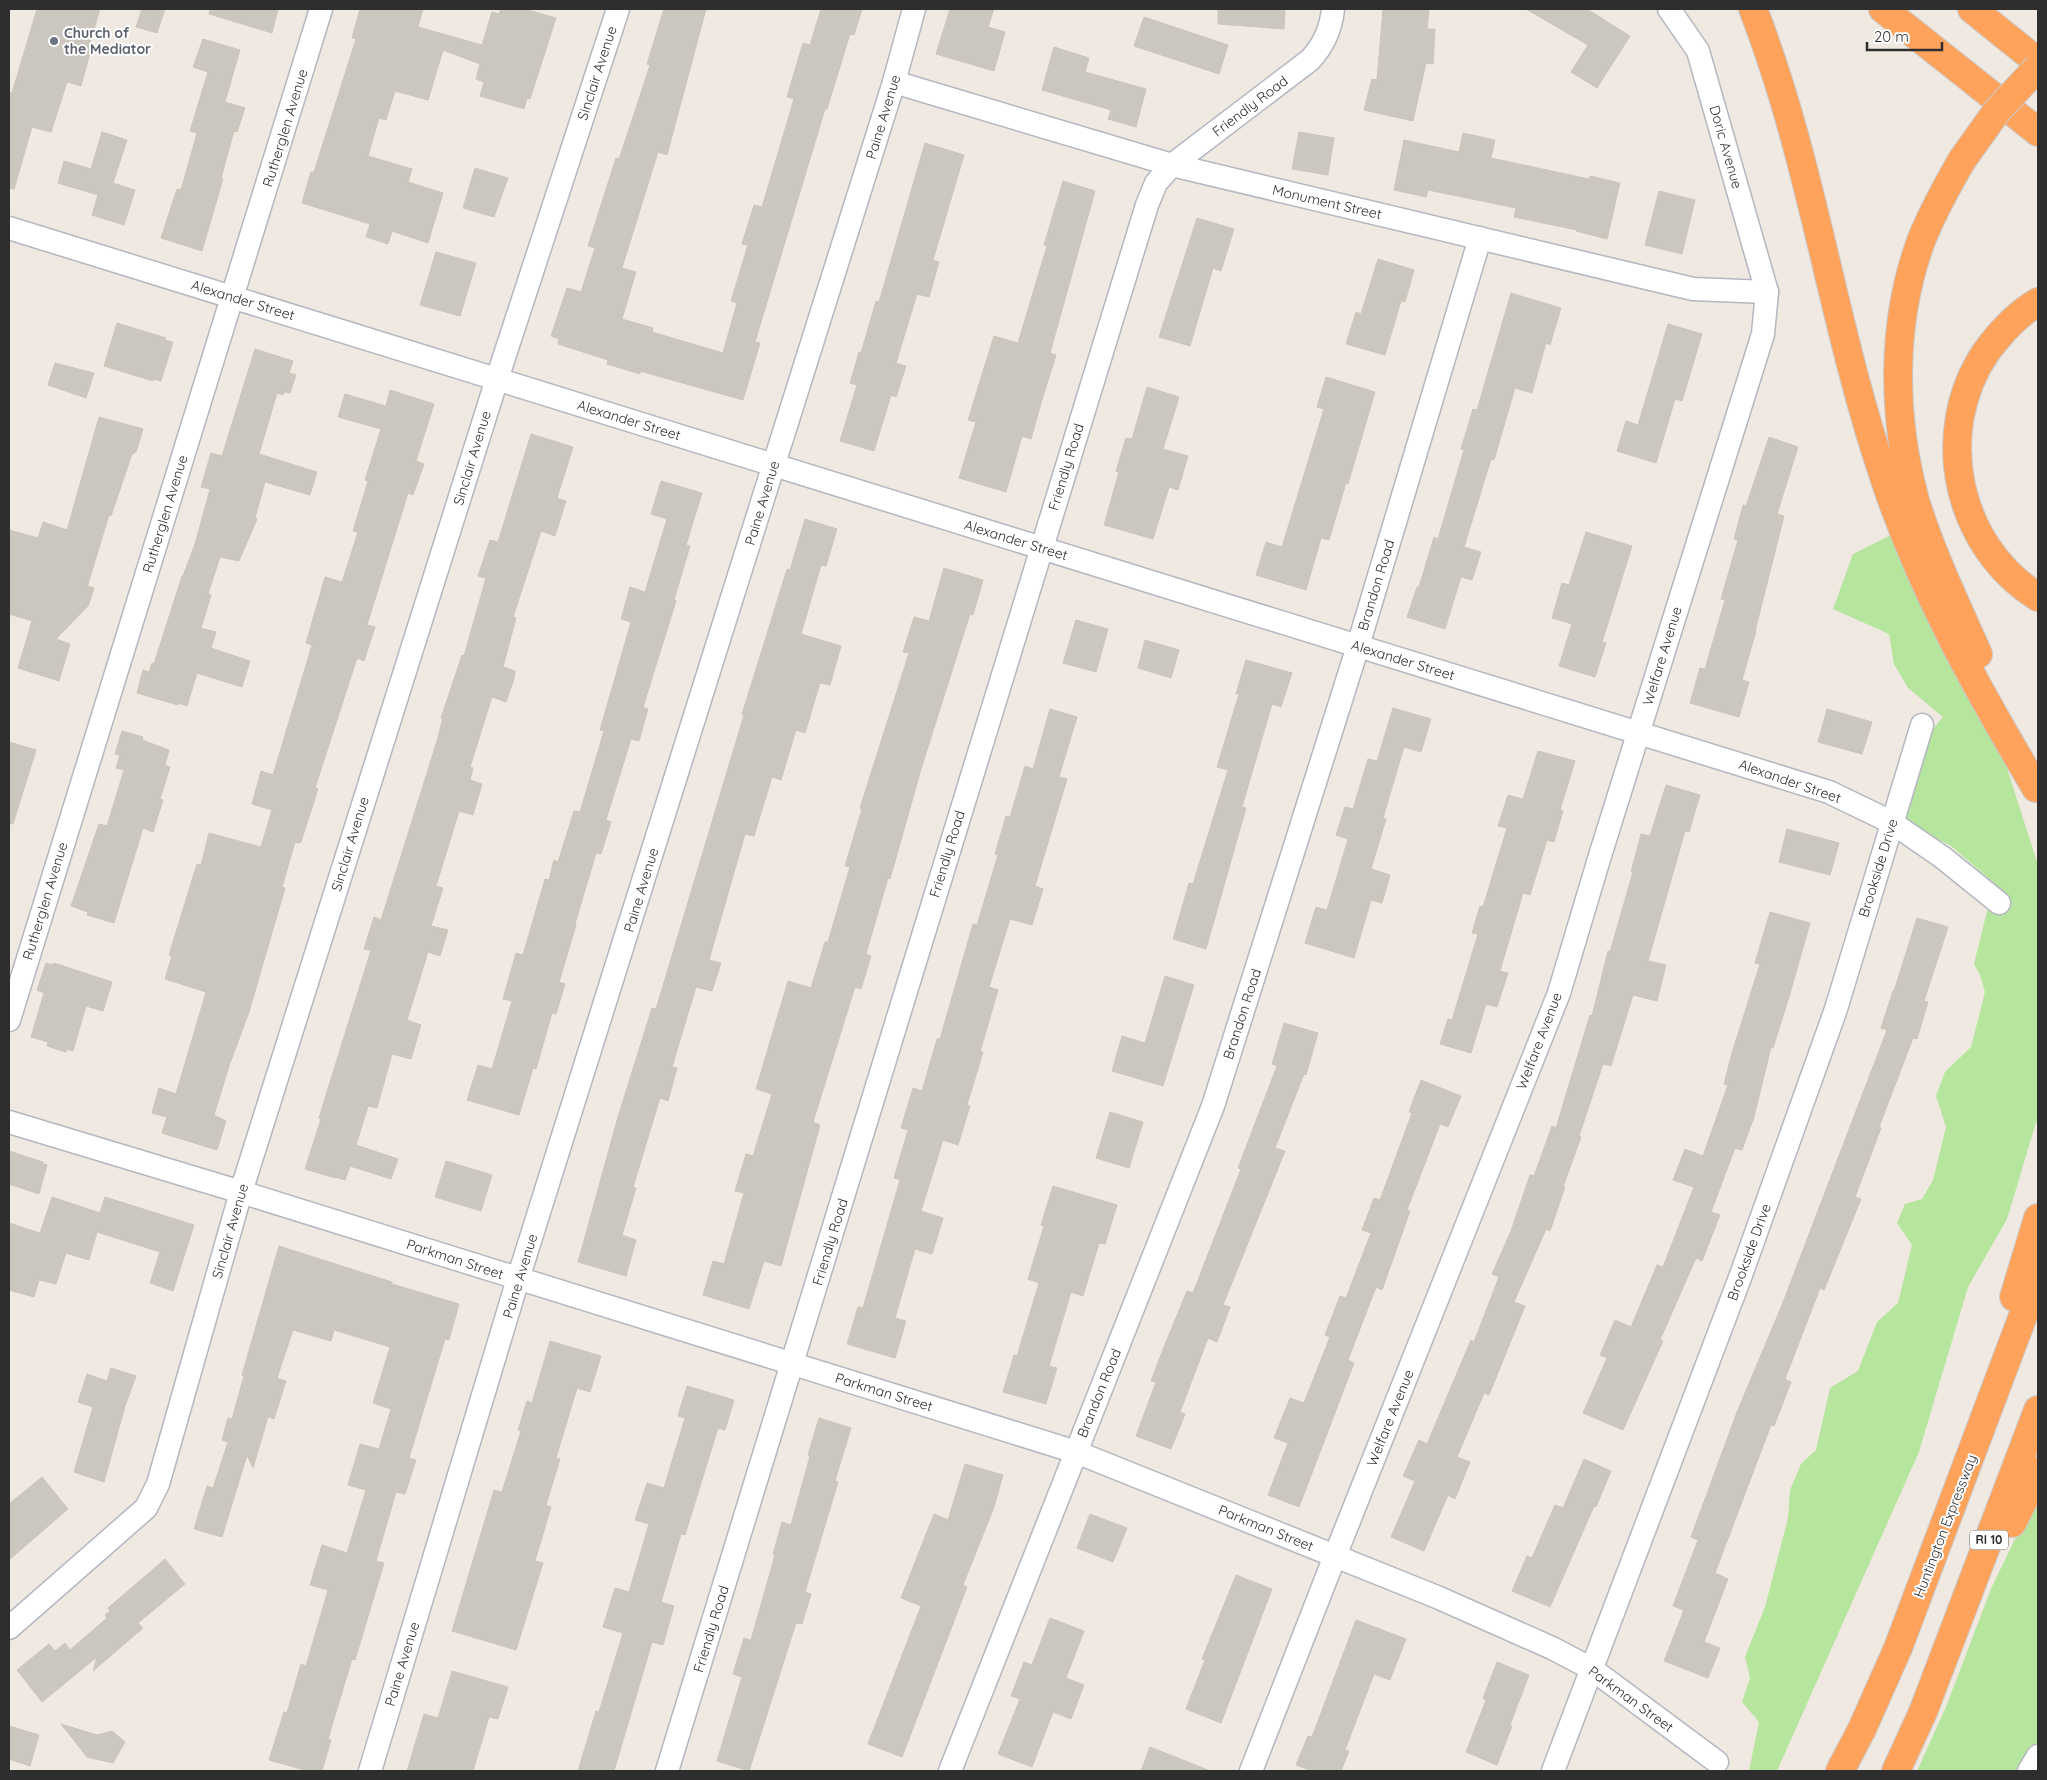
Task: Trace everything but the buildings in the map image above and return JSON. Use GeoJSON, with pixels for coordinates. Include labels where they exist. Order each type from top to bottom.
{"type":"FeatureCollection","features":[{"type":"Feature","properties":{"kind":"highway"},"geometry":{"type":"LineString","coordinates":[[1753,9],[1784,99],[1868,425],[1900,522],[1919,570],[1963,662],[2037,791]]}},
{"type":"Feature","properties":{"kind":"highway"},"geometry":{"type":"LineString","coordinates":[[1883,9],[2038,132]]}},
{"type":"Feature","properties":{"kind":"highway"},"geometry":{"type":"LineString","coordinates":[[1972,9],[2038,62]]}},
{"type":"Feature","properties":{"kind":"highway"},"geometry":{"type":"LineString","coordinates":[[2037,791],[1930,542],[1909,476],[1901,419],[1898,361],[1905,302],[1911,274],[1932,215],[1962,160],[1996,111],[2038,68]]}},
{"type":"Feature","properties":{"kind":"highway"},"geometry":{"type":"LineString","coordinates":[[2038,302],[2013,320],[1995,340],[1981,360],[1970,381],[1962,403],[1956,451],[1958,476],[1972,523],[1998,563],[2014,579],[2038,597]]}},
{"type":"Feature","properties":{"kind":"highway"},"geometry":{"type":"LineString","coordinates":[[1947,1519],[2038,1218]]}},
{"type":"Feature","properties":{"kind":"highway","name":"Huntington Expressway"},"geometry":{"type":"LineString","coordinates":[[1840,1771],[1880,1691],[2038,1276]]}},
{"type":"Feature","properties":{"kind":"highway","name":"RI 10"},"geometry":{"type":"LineString","coordinates":[[1896,1771],[1923,1712],[2038,1410]]}},
{"type":"Feature","properties":{"kind":"highway"},"geometry":{"type":"LineString","coordinates":[[1939,1670],[2038,1471]]}},
{"type":"Feature","properties":{"kind":"street","name":"Rutherglen Avenue"},"geometry":{"type":"LineString","coordinates":[[9,1020],[321,9]]}},
{"type":"Feature","properties":{"kind":"street","name":"Sinclair Avenue"},"geometry":{"type":"LineString","coordinates":[[9,1628],[146,1508],[158,1484],[241,1192],[497,379],[618,9]]}},
{"type":"Feature","properties":{"kind":"street","name":"Paine Avenue"},"geometry":{"type":"LineString","coordinates":[[370,1771],[518,1279],[894,82],[914,9]]}},
{"type":"Feature","properties":{"kind":"street","name":"Friendly Road"},"geometry":{"type":"LineString","coordinates":[[667,1771],[1040,548],[1147,205],[1156,183],[1172,165],[1310,60],[1322,47],[1332,22],[1334,9]]}},
{"type":"Feature","properties":{"kind":"street","name":"Doric Avenue"},"geometry":{"type":"LineString","coordinates":[[1669,9],[1698,51],[1767,292]]}},
{"type":"Feature","properties":{"kind":"street","name":"Monument Street"},"geometry":{"type":"LineString","coordinates":[[894,82],[1172,165],[1693,289],[1767,292]]}},
{"type":"Feature","properties":{"kind":"street","name":"Alexander Street"},"geometry":{"type":"LineString","coordinates":[[9,228],[1829,792],[1891,822],[1942,857],[1999,903]]}},
{"type":"Feature","properties":{"kind":"street","name":"Brandon Road"},"geometry":{"type":"LineString","coordinates":[[950,1771],[1213,1106],[1358,646],[1480,238]]}},
{"type":"Feature","properties":{"kind":"street","name":"Welfare Avenue"},"geometry":{"type":"LineString","coordinates":[[1251,1771],[1559,993],[1762,334],[1767,292]]}},
{"type":"Feature","properties":{"kind":"street","name":"Brookside Drive"},"geometry":{"type":"LineString","coordinates":[[1553,1771],[1742,1275],[1836,1009],[1891,822],[1922,725]]}},
{"type":"Feature","properties":{"kind":"street","name":"Parkman Street"},"geometry":{"type":"LineString","coordinates":[[9,1122],[241,1192],[1076,1452],[1445,1601],[1552,1648],[1592,1669],[1717,1762]]}},
{"type":"Feature","properties":{"kind":"street"},"geometry":{"type":"LineString","coordinates":[[2029,1771],[2038,1756]]}},
{"type":"Feature","properties":{"kind":"green space"},"geometry":{"type":"Polygon","coordinates":[[[1911,525],[1914,581],[2006,765],[2038,865],[2038,1116],[2007,1219],[1968,1287],[1919,1452],[1777,1771],[1749,1771],[1759,1722],[1742,1702],[1750,1678],[1745,1657],[1765,1607],[1788,1518],[1790,1490],[1801,1464],[1816,1450],[1830,1388],[1858,1371],[1877,1322],[1898,1303],[1912,1245],[1897,1223],[1905,1204],[1922,1199],[1933,1180],[1946,1127],[1936,1096],[1945,1072],[1971,1047],[1985,992],[1980,975],[1974,964],[1994,883],[1951,846],[1901,820],[1928,735],[1943,717],[1908,688],[1894,664],[1889,634],[1833,609],[1853,554],[1911,525]]]}},
{"type":"Feature","properties":{"kind":"green space"},"geometry":{"type":"Polygon","coordinates":[[[2038,1491],[2038,1754],[2028,1771],[1917,1771],[1946,1707],[1991,1589],[2038,1491]]]}},
{"type":"Feature","properties":{"kind":"place","name":"Church of the Mediator"},"geometry":{"type":"Point","coordinates":[54,41]}}]}
